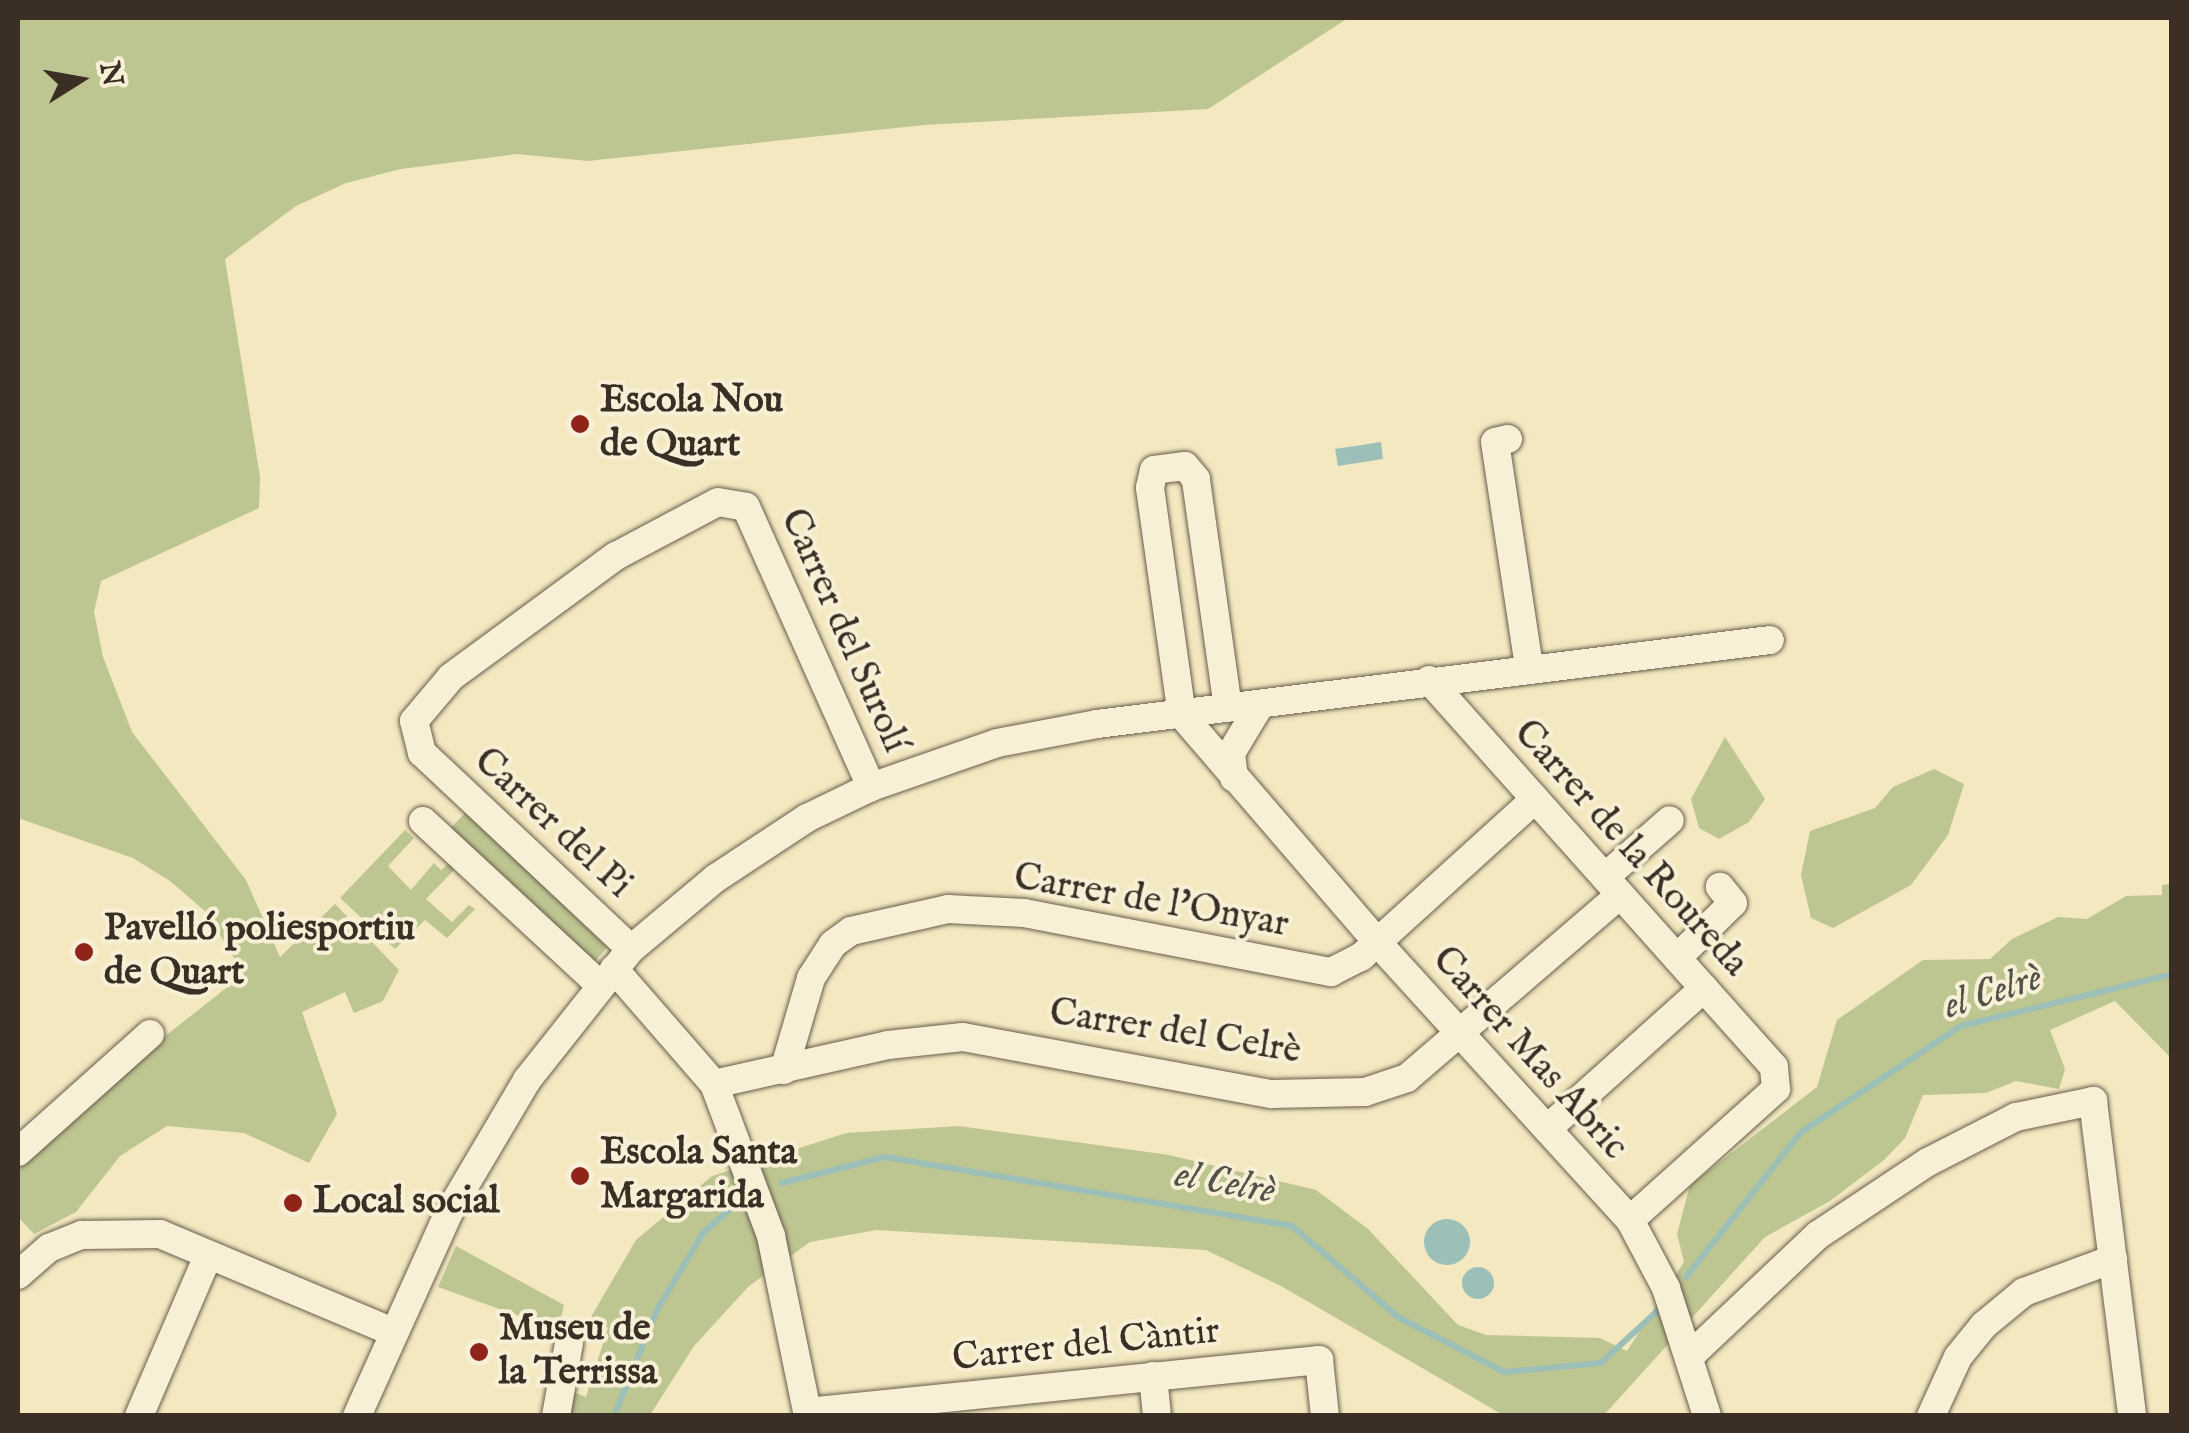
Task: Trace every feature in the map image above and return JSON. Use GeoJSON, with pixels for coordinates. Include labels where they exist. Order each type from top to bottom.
{"type":"FeatureCollection","features":[{"type":"Feature","properties":{"kind":"street"},"geometry":{"type":"LineString","coordinates":[[1508,439],[1496,442],[1529,668]]}},
{"type":"Feature","properties":{"kind":"street"},"geometry":{"type":"LineString","coordinates":[[1182,716],[1150,488],[1154,470],[1184,466],[1196,479],[1228,708]]}},
{"type":"Feature","properties":{"kind":"street","name":"Carrer del Pi"},"geometry":{"type":"LineString","coordinates":[[615,968],[422,752],[414,721],[426,702],[510,630],[665,526],[718,502],[746,506]]}},
{"type":"Feature","properties":{"kind":"street","name":"Carrer del Surolí"},"geometry":{"type":"LineString","coordinates":[[746,506],[871,787]]}},
{"type":"Feature","properties":{"kind":"street"},"geometry":{"type":"LineString","coordinates":[[357,1416],[468,1177],[526,1080],[615,968],[716,878],[807,818],[871,787],[997,743],[1429,680],[1770,640]]}},
{"type":"Feature","properties":{"kind":"street","name":"Carrer de la Roureda"},"geometry":{"type":"LineString","coordinates":[[1429,680],[1774,1067],[1776,1089],[1630,1220]]}},
{"type":"Feature","properties":{"kind":"street"},"geometry":{"type":"LineString","coordinates":[[1234,778],[1231,754],[1260,705]]}},
{"type":"Feature","properties":{"kind":"street","name":"Carrer Mas Abric"},"geometry":{"type":"LineString","coordinates":[[1182,716],[1376,942],[1630,1220],[1652,1254],[1691,1355],[1706,1416]]}},
{"type":"Feature","properties":{"kind":"street","name":"Carrer de l'Onyar"},"geometry":{"type":"LineString","coordinates":[[784,1070],[811,978],[834,944],[893,918],[948,909],[1024,913],[1331,972],[1376,942],[1535,799]]}},
{"type":"Feature","properties":{"kind":"street","name":"Carrer del Celrè"},"geometry":{"type":"LineString","coordinates":[[714,1084],[888,1045],[964,1036],[1272,1094],[1364,1092],[1407,1078],[1459,1033],[1613,886],[1670,820]]}},
{"type":"Feature","properties":{"kind":"street"},"geometry":{"type":"LineString","coordinates":[[423,821],[615,968],[714,1084],[771,1236],[807,1414]]}},
{"type":"Feature","properties":{"kind":"street"},"geometry":{"type":"LineString","coordinates":[[1677,958],[1734,903],[1720,886]]}},
{"type":"Feature","properties":{"kind":"street"},"geometry":{"type":"LineString","coordinates":[[1547,1129],[1704,988]]}},
{"type":"Feature","properties":{"kind":"street"},"geometry":{"type":"LineString","coordinates":[[18,1152],[150,1034]]}},
{"type":"Feature","properties":{"kind":"street"},"geometry":{"type":"LineString","coordinates":[[1691,1355],[1818,1235],[1928,1162],[2016,1117],[2093,1102],[2131,1415]]}},
{"type":"Feature","properties":{"kind":"street"},"geometry":{"type":"LineString","coordinates":[[18,1275],[49,1248],[126,1230],[160,1234],[207,1258],[394,1332]]}},
{"type":"Feature","properties":{"kind":"street"},"geometry":{"type":"LineString","coordinates":[[139,1416],[207,1258]]}},
{"type":"Feature","properties":{"kind":"street"},"geometry":{"type":"LineString","coordinates":[[1931,1416],[1958,1357],[1984,1325],[2024,1292],[2113,1259]]}},
{"type":"Feature","properties":{"kind":"street"},"geometry":{"type":"LineString","coordinates":[[556,1416],[569,1342]]}},
{"type":"Feature","properties":{"kind":"street","name":"Carrer del Càntir"},"geometry":{"type":"LineString","coordinates":[[807,1414],[985,1405],[1153,1376],[1318,1360],[1325,1416]]}},
{"type":"Feature","properties":{"kind":"street"},"geometry":{"type":"LineString","coordinates":[[1153,1376],[1157,1416]]}},
{"type":"Feature","properties":{"kind":"green space"},"geometry":{"type":"Polygon","coordinates":[[[18,18],[1348,18],[1208,109],[924,125],[588,161],[517,154],[401,169],[346,183],[296,206],[225,259],[260,477],[259,508],[101,581],[94,612],[103,657],[132,732],[246,880],[280,957],[335,904],[399,970],[383,1001],[354,1013],[345,992],[302,1012],[337,1114],[309,1163],[244,1133],[167,1126],[120,1156],[76,1212],[34,1234],[18,1217],[18,1152],[244,974],[205,911],[170,881],[133,858],[18,818],[18,18]]]}},
{"type":"Feature","properties":{"kind":"green space"},"geometry":{"type":"Polygon","coordinates":[[[1725,737],[1765,799],[1749,822],[1719,839],[1699,828],[1691,799],[1725,737]]]}},
{"type":"Feature","properties":{"kind":"green space"},"geometry":{"type":"Polygon","coordinates":[[[1934,769],[1964,784],[1948,835],[1911,885],[1833,928],[1811,918],[1801,875],[1810,831],[1875,808],[1893,787],[1934,769]]]}},
{"type":"Feature","properties":{"kind":"green space"},"geometry":{"type":"Polygon","coordinates":[[[466,812],[609,945],[591,966],[445,834],[466,812]]]}},
{"type":"Feature","properties":{"kind":"green space"},"geometry":{"type":"Polygon","coordinates":[[[405,830],[414,838],[388,866],[411,890],[434,863],[441,870],[450,862],[456,868],[426,899],[452,922],[469,905],[475,909],[447,938],[425,920],[395,949],[340,898],[405,830]]]}},
{"type":"Feature","properties":{"kind":"green space"},"geometry":{"type":"Polygon","coordinates":[[[2171,884],[2171,1058],[2115,1001],[2050,1030],[2065,1069],[2059,1089],[2016,1081],[1986,1093],[1923,1095],[1905,1138],[1884,1160],[1830,1201],[1765,1237],[1604,1415],[1503,1415],[1281,1286],[1206,1250],[876,1230],[810,1242],[749,1286],[694,1346],[650,1415],[565,1416],[570,1391],[586,1397],[608,1328],[591,1317],[636,1240],[712,1176],[846,1133],[959,1126],[1169,1155],[1316,1190],[1368,1229],[1458,1325],[1486,1335],[1600,1338],[1627,1351],[1684,1262],[1677,1234],[1690,1185],[1817,1087],[1837,1020],[1923,960],[1990,959],[2012,939],[2058,917],[2087,919],[2126,896],[2162,895],[2162,885],[2171,884]]]}},
{"type":"Feature","properties":{"kind":"green space"},"geometry":{"type":"Polygon","coordinates":[[[456,1246],[564,1305],[558,1330],[438,1287],[456,1246]]]}},
{"type":"Feature","properties":{"kind":"water"},"geometry":{"type":"Polygon","coordinates":[[[1381,442],[1383,459],[1338,466],[1335,449],[1381,442]]]}},
{"type":"Feature","properties":{"kind":"water"},"geometry":{"type":"Polygon","coordinates":[[[1447,1219],[1463,1226],[1470,1242],[1463,1258],[1447,1265],[1431,1258],[1424,1242],[1431,1226],[1447,1219]]]}},
{"type":"Feature","properties":{"kind":"water"},"geometry":{"type":"Polygon","coordinates":[[[1478,1267],[1489,1272],[1494,1283],[1489,1294],[1478,1299],[1467,1294],[1462,1283],[1467,1272],[1478,1267]]]}},
{"type":"Feature","properties":{"kind":"waterway","name":"el Celrè"},"geometry":{"type":"LineString","coordinates":[[1686,1277],[1801,1132],[1961,1026],[2172,974]]}},
{"type":"Feature","properties":{"kind":"waterway","name":"el Celrè"},"geometry":{"type":"LineString","coordinates":[[782,1183],[885,1157],[1292,1226],[1398,1317],[1504,1372],[1601,1363],[1656,1312]]}},
{"type":"Feature","properties":{"kind":"waterway","name":"el Celrè"},"geometry":{"type":"LineString","coordinates":[[614,1416],[657,1310],[703,1233],[736,1204]]}},
{"type":"Feature","properties":{"kind":"place","name":"Escola Nou de Quart"},"geometry":{"type":"Point","coordinates":[580,424]}},
{"type":"Feature","properties":{"kind":"place","name":"Pavelló poliesportiu de Quart"},"geometry":{"type":"Point","coordinates":[84,952]}},
{"type":"Feature","properties":{"kind":"place","name":"Escola Santa Margarida"},"geometry":{"type":"Point","coordinates":[580,1176]}},
{"type":"Feature","properties":{"kind":"place","name":"Local social"},"geometry":{"type":"Point","coordinates":[293,1203]}},
{"type":"Feature","properties":{"kind":"place","name":"Museu de la Terrissa"},"geometry":{"type":"Point","coordinates":[479,1352]}}]}
